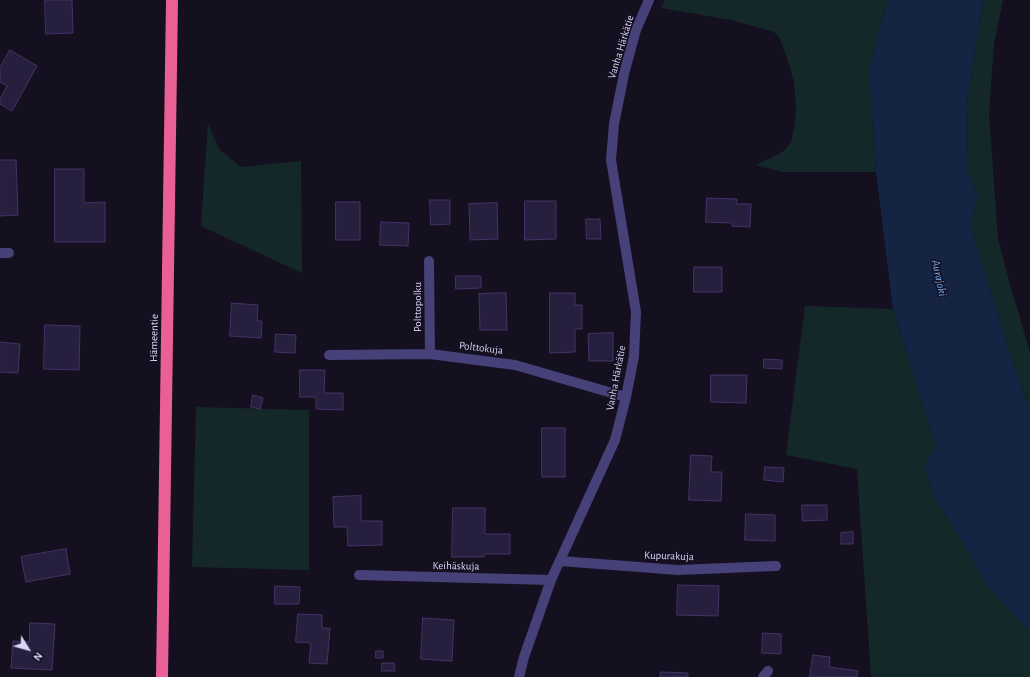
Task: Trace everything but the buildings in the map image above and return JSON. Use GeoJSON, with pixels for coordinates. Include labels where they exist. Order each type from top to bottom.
{"type":"FeatureCollection","features":[{"type":"Feature","properties":{"kind":"highway","name":"Hämeentie"},"geometry":{"type":"LineString","coordinates":[[162,677],[172,0]]}},
{"type":"Feature","properties":{"kind":"street","name":"Vanha Härkätie"},"geometry":{"type":"LineString","coordinates":[[519,677],[524,657],[552,580],[615,440],[626,397],[634,356],[636,312],[611,160],[614,124],[624,74],[636,30],[649,0]]}},
{"type":"Feature","properties":{"kind":"street","name":"Polttopolku"},"geometry":{"type":"LineString","coordinates":[[430,261],[430,354]]}},
{"type":"Feature","properties":{"kind":"street","name":"Polttokuja"},"geometry":{"type":"LineString","coordinates":[[329,355],[430,354],[515,365],[626,397]]}},
{"type":"Feature","properties":{"kind":"street","name":"Kupurakuja"},"geometry":{"type":"LineString","coordinates":[[560,561],[678,570],[776,566]]}},
{"type":"Feature","properties":{"kind":"street","name":"Keihäskuja"},"geometry":{"type":"LineString","coordinates":[[359,575],[552,580]]}},
{"type":"Feature","properties":{"kind":"green space"},"geometry":{"type":"Polygon","coordinates":[[[665,0],[888,0],[869,68],[876,172],[783,172],[756,165],[784,151],[791,142],[795,124],[796,107],[794,82],[780,39],[774,32],[731,20],[661,8],[665,0]]]}},
{"type":"Feature","properties":{"kind":"green space"},"geometry":{"type":"Polygon","coordinates":[[[983,0],[1003,0],[994,44],[989,114],[998,239],[1030,352],[1030,411],[1009,351],[970,224],[978,197],[968,172],[967,102],[983,0]]]}},
{"type":"Feature","properties":{"kind":"green space"},"geometry":{"type":"Polygon","coordinates":[[[208,124],[220,150],[241,167],[301,161],[302,273],[201,226],[208,124]]]}},
{"type":"Feature","properties":{"kind":"green space"},"geometry":{"type":"Polygon","coordinates":[[[805,306],[893,309],[936,447],[925,465],[933,494],[986,584],[1030,632],[1030,677],[871,677],[857,469],[786,455],[805,306]]]}},
{"type":"Feature","properties":{"kind":"green space"},"geometry":{"type":"Polygon","coordinates":[[[196,407],[309,410],[309,570],[192,567],[196,407]]]}},
{"type":"Feature","properties":{"kind":"water","name":"Aurajoki"},"geometry":{"type":"Polygon","coordinates":[[[888,0],[983,0],[967,102],[968,172],[978,197],[970,224],[1009,351],[1030,411],[1030,632],[986,584],[933,494],[925,465],[936,447],[893,309],[876,172],[869,68],[888,0]]]}}]}
